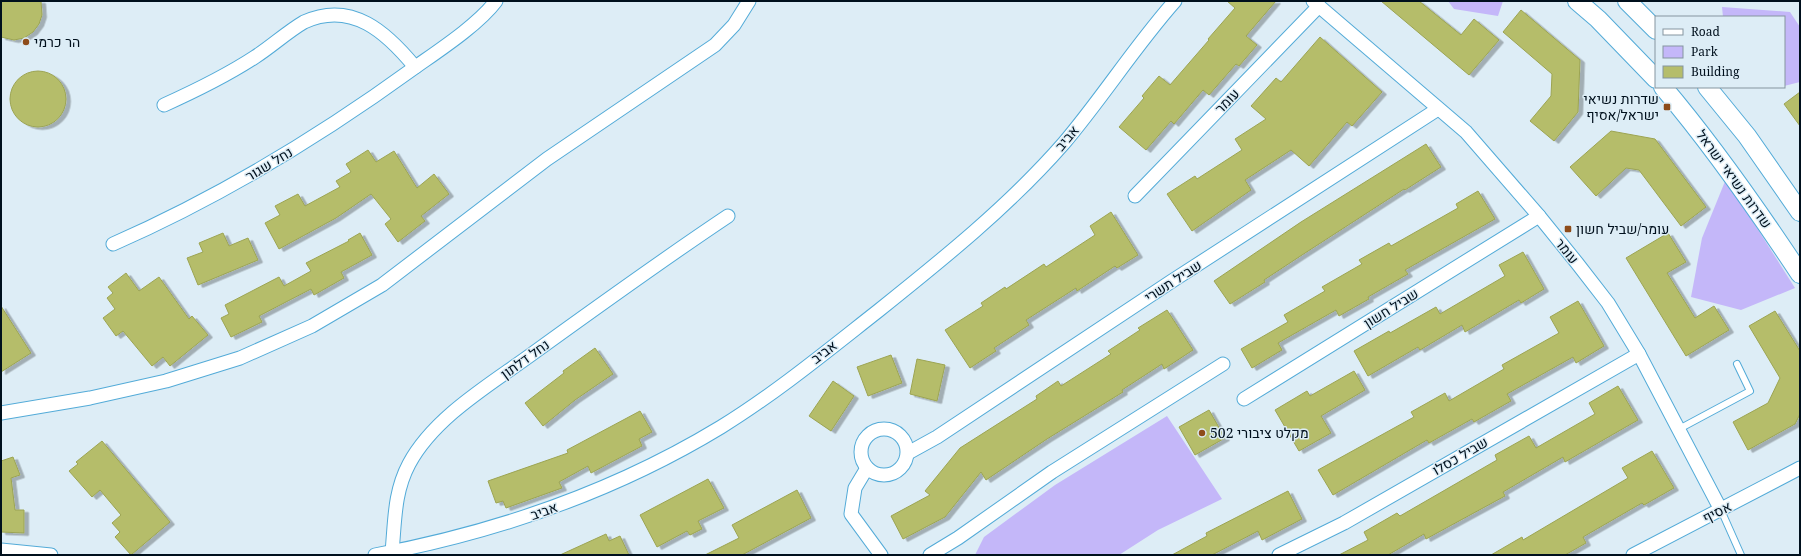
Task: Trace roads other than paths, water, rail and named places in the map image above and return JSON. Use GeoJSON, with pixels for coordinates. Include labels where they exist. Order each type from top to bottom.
{"type":"FeatureCollection","features":[{"type":"Feature","properties":{"kind":"street","name":"נחל שגור"},"geometry":{"type":"LineString","coordinates":[[113,244],[187,210],[259,171],[329,127],[464,31],[496,1]]}},
{"type":"Feature","properties":{"kind":"street"},"geometry":{"type":"LineString","coordinates":[[1,413],[97,396],[166,381],[240,358],[312,326],[382,284],[552,155],[715,45],[734,25],[749,1]]}},
{"type":"Feature","properties":{"kind":"street","name":"אביב"},"geometry":{"type":"LineString","coordinates":[[375,555],[427,545],[490,529],[552,508],[612,484],[669,457],[716,430],[772,392],[897,296],[958,245],[1014,194],[1064,142],[1175,1]]}},
{"type":"Feature","properties":{"kind":"street"},"geometry":{"type":"LineString","coordinates":[[1577,1],[1598,18],[1655,78]]}},
{"type":"Feature","properties":{"kind":"street"},"geometry":{"type":"LineString","coordinates":[[1627,1],[1655,29]]}},
{"type":"Feature","properties":{"kind":"street","name":"עומר"},"geometry":{"type":"LineString","coordinates":[[1135,196],[1316,3],[1466,132],[1538,216],[1608,303],[1639,354],[1721,510]]}},
{"type":"Feature","properties":{"kind":"street"},"geometry":{"type":"LineString","coordinates":[[164,105],[230,72],[267,49],[304,22],[318,15],[331,12],[350,14],[369,21],[392,40],[415,67]]}},
{"type":"Feature","properties":{"kind":"street","name":"שדרות נשיאי ישראל"},"geometry":{"type":"LineString","coordinates":[[1664,88],[1702,133],[1763,217],[1800,274]]}},
{"type":"Feature","properties":{"kind":"street"},"geometry":{"type":"LineString","coordinates":[[1708,88],[1747,136],[1800,212]]}},
{"type":"Feature","properties":{"kind":"street","name":"שביל תשרי"},"geometry":{"type":"LineString","coordinates":[[908,453],[937,437],[1172,281],[1438,109]]}},
{"type":"Feature","properties":{"kind":"street","name":"נחל דלתון"},"geometry":{"type":"LineString","coordinates":[[392,552],[395,508],[402,478],[416,452],[433,431],[461,406],[648,270],[728,216]]}},
{"type":"Feature","properties":{"kind":"street","name":"שביל חשון"},"geometry":{"type":"LineString","coordinates":[[1244,399],[1538,216]]}},
{"type":"Feature","properties":{"kind":"street","name":"שביל כסלו"},"geometry":{"type":"LineString","coordinates":[[1279,555],[1344,523],[1639,354]]}},
{"type":"Feature","properties":{"kind":"street"},"geometry":{"type":"LineString","coordinates":[[930,555],[958,538],[1052,472],[1223,364]]}},
{"type":"Feature","properties":{"kind":"street"},"geometry":{"type":"LineString","coordinates":[[876,430],[891,430],[898,433],[903,438],[908,453],[902,468],[889,475],[881,475],[873,473],[867,468],[863,461],[862,446],[870,434],[876,430]]}},
{"type":"Feature","properties":{"kind":"street"},"geometry":{"type":"LineString","coordinates":[[867,468],[855,488],[851,514],[881,555]]}},
{"type":"Feature","properties":{"kind":"street","name":"אסיף"},"geometry":{"type":"LineString","coordinates":[[1633,555],[1800,468]]}},
{"type":"Feature","properties":{"kind":"street"},"geometry":{"type":"LineString","coordinates":[[1,550],[51,555]]}},
{"type":"Feature","properties":{"kind":"lane"},"geometry":{"type":"LineString","coordinates":[[1678,429],[1750,390],[1737,364]]}},
{"type":"Feature","properties":{"kind":"lane","name":"עומר"},"geometry":{"type":"LineString","coordinates":[[1721,510],[1741,555]]}},
{"type":"Feature","properties":{"kind":"place","name":"הר כרמי"},"geometry":{"type":"Point","coordinates":[26,42]}},
{"type":"Feature","properties":{"kind":"place","name":"שדרות נשיאי ישראל/אסיף"},"geometry":{"type":"Point","coordinates":[1667,107]}},
{"type":"Feature","properties":{"kind":"place","name":"עומר/שביל חשון"},"geometry":{"type":"Point","coordinates":[1568,229]}},
{"type":"Feature","properties":{"kind":"place","name":"מקלט ציבורי 502"},"geometry":{"type":"Point","coordinates":[1202,433]}}]}
